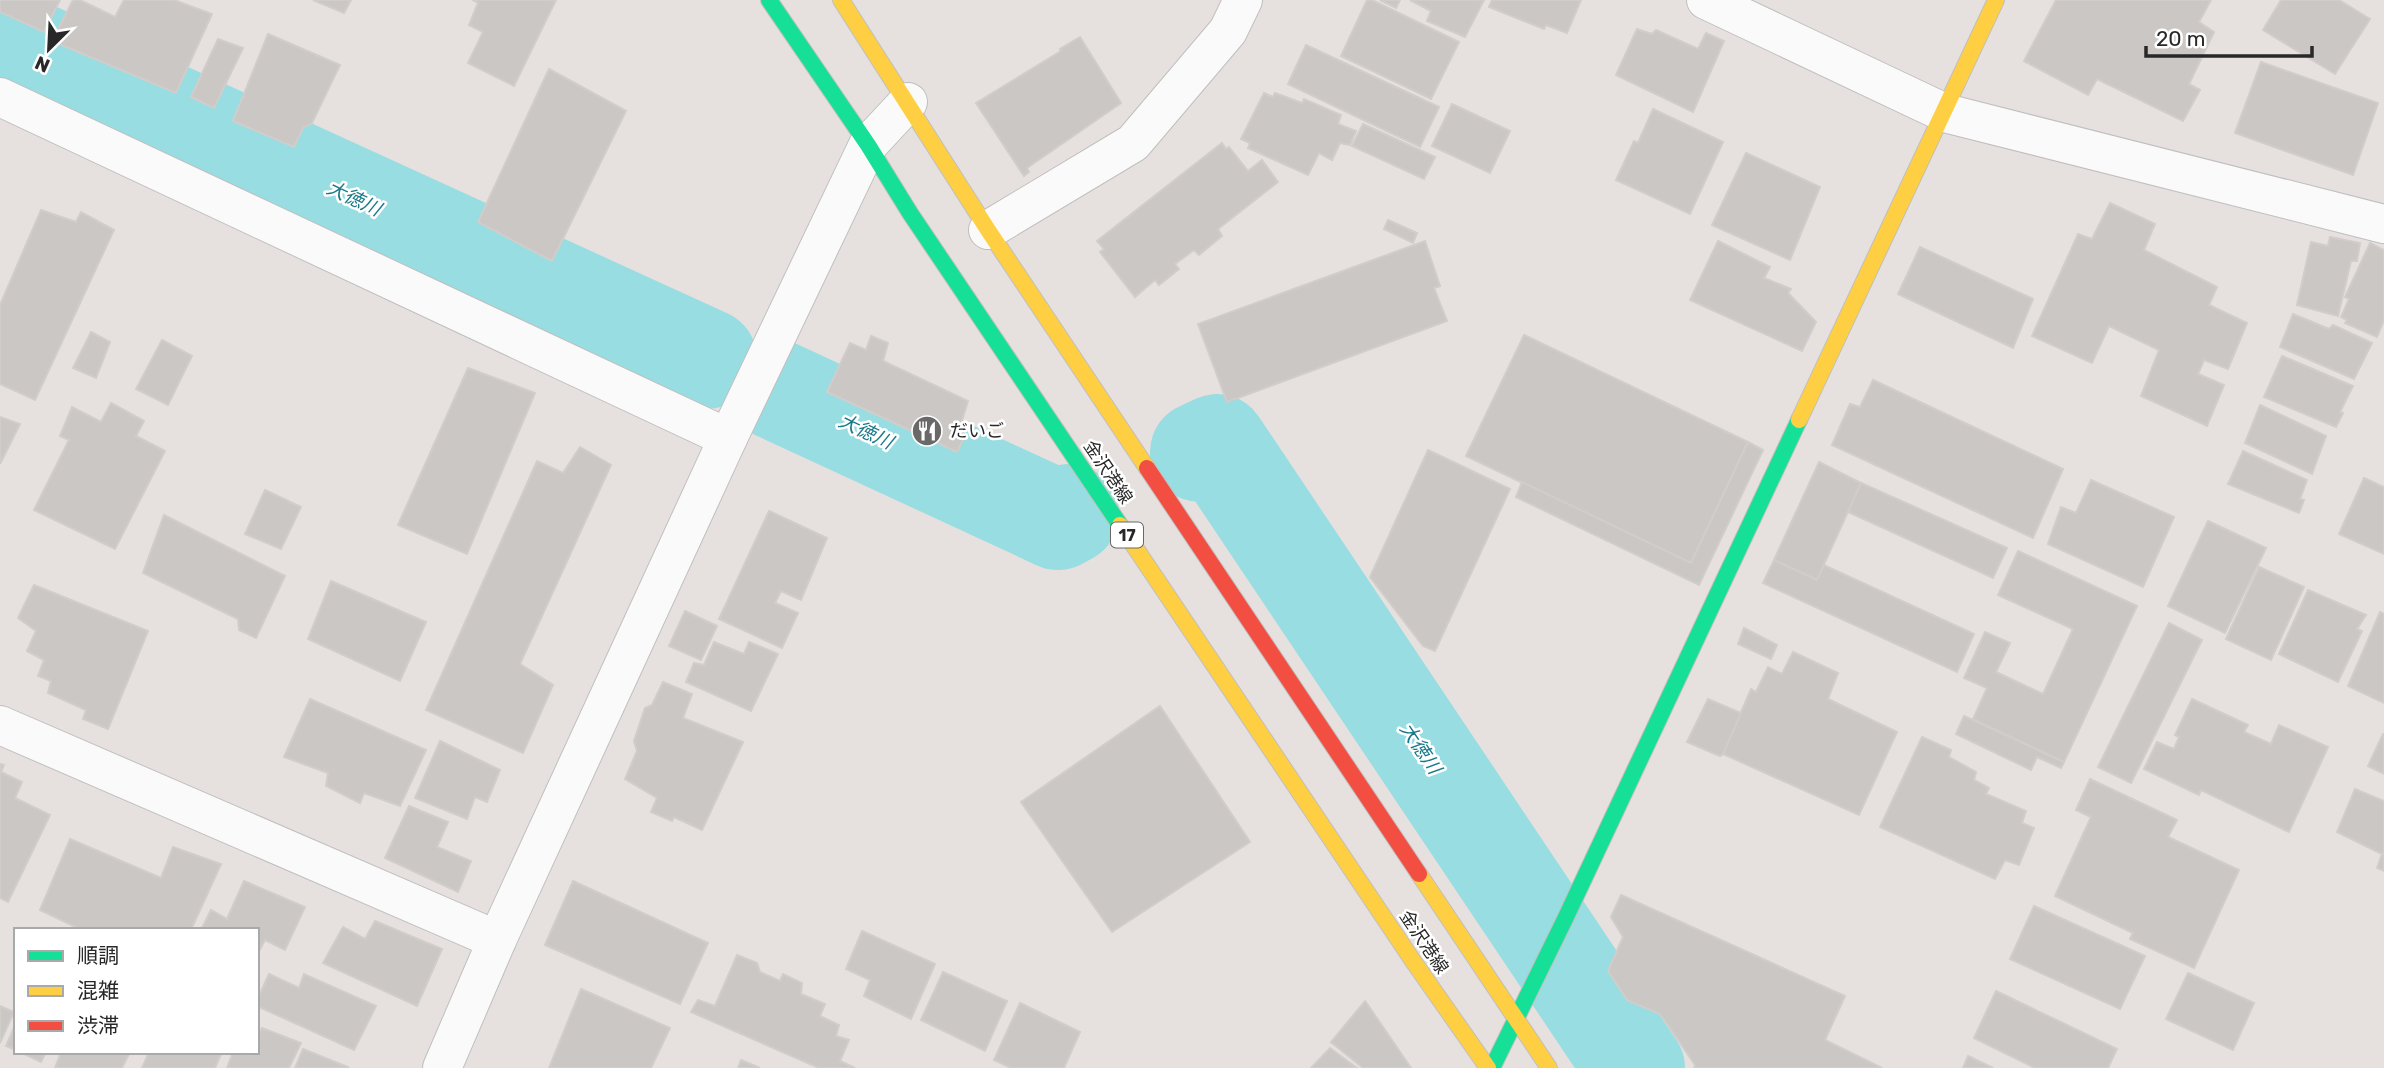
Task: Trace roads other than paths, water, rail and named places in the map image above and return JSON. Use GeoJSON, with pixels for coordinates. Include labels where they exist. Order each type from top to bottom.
{"type":"FeatureCollection","features":[{"type":"Feature","properties":{"kind":"main road","name":"金沢港線"},"geometry":{"type":"LineString","coordinates":[[769,0],[1413,961],[1490,1068]]}},
{"type":"Feature","properties":{"kind":"main road","name":"金沢港線"},"geometry":{"type":"LineString","coordinates":[[841,0],[988,230],[1549,1068]]}},
{"type":"Feature","properties":{"kind":"main road"},"geometry":{"type":"LineString","coordinates":[[1490,1068],[1542,968],[1996,0]]}},
{"type":"Feature","properties":{"kind":"street"},"geometry":{"type":"LineString","coordinates":[[988,230],[1133,143],[1228,31],[1243,0]]}},
{"type":"Feature","properties":{"kind":"street"},"geometry":{"type":"LineString","coordinates":[[1706,0],[1945,113],[2384,224]]}},
{"type":"Feature","properties":{"kind":"street"},"geometry":{"type":"LineString","coordinates":[[0,97],[728,438]]}},
{"type":"Feature","properties":{"kind":"street"},"geometry":{"type":"LineString","coordinates":[[442,1068],[497,940],[728,438],[868,145],[908,102]]}},
{"type":"Feature","properties":{"kind":"street"},"geometry":{"type":"LineString","coordinates":[[0,724],[497,940]]}},
{"type":"Feature","properties":{"kind":"waterway","name":"大徳川"},"geometry":{"type":"LineString","coordinates":[[0,36],[707,359]]}},
{"type":"Feature","properties":{"kind":"waterway","name":"大徳川"},"geometry":{"type":"LineString","coordinates":[[777,390],[1058,520],[1069,514]]}},
{"type":"Feature","properties":{"kind":"waterway","name":"大徳川"},"geometry":{"type":"LineString","coordinates":[[1200,452],[1217,444],[1635,1068]]}},
{"type":"Feature","properties":{"kind":"place","name":"だいご"},"geometry":{"type":"Point","coordinates":[927,431]}}]}
